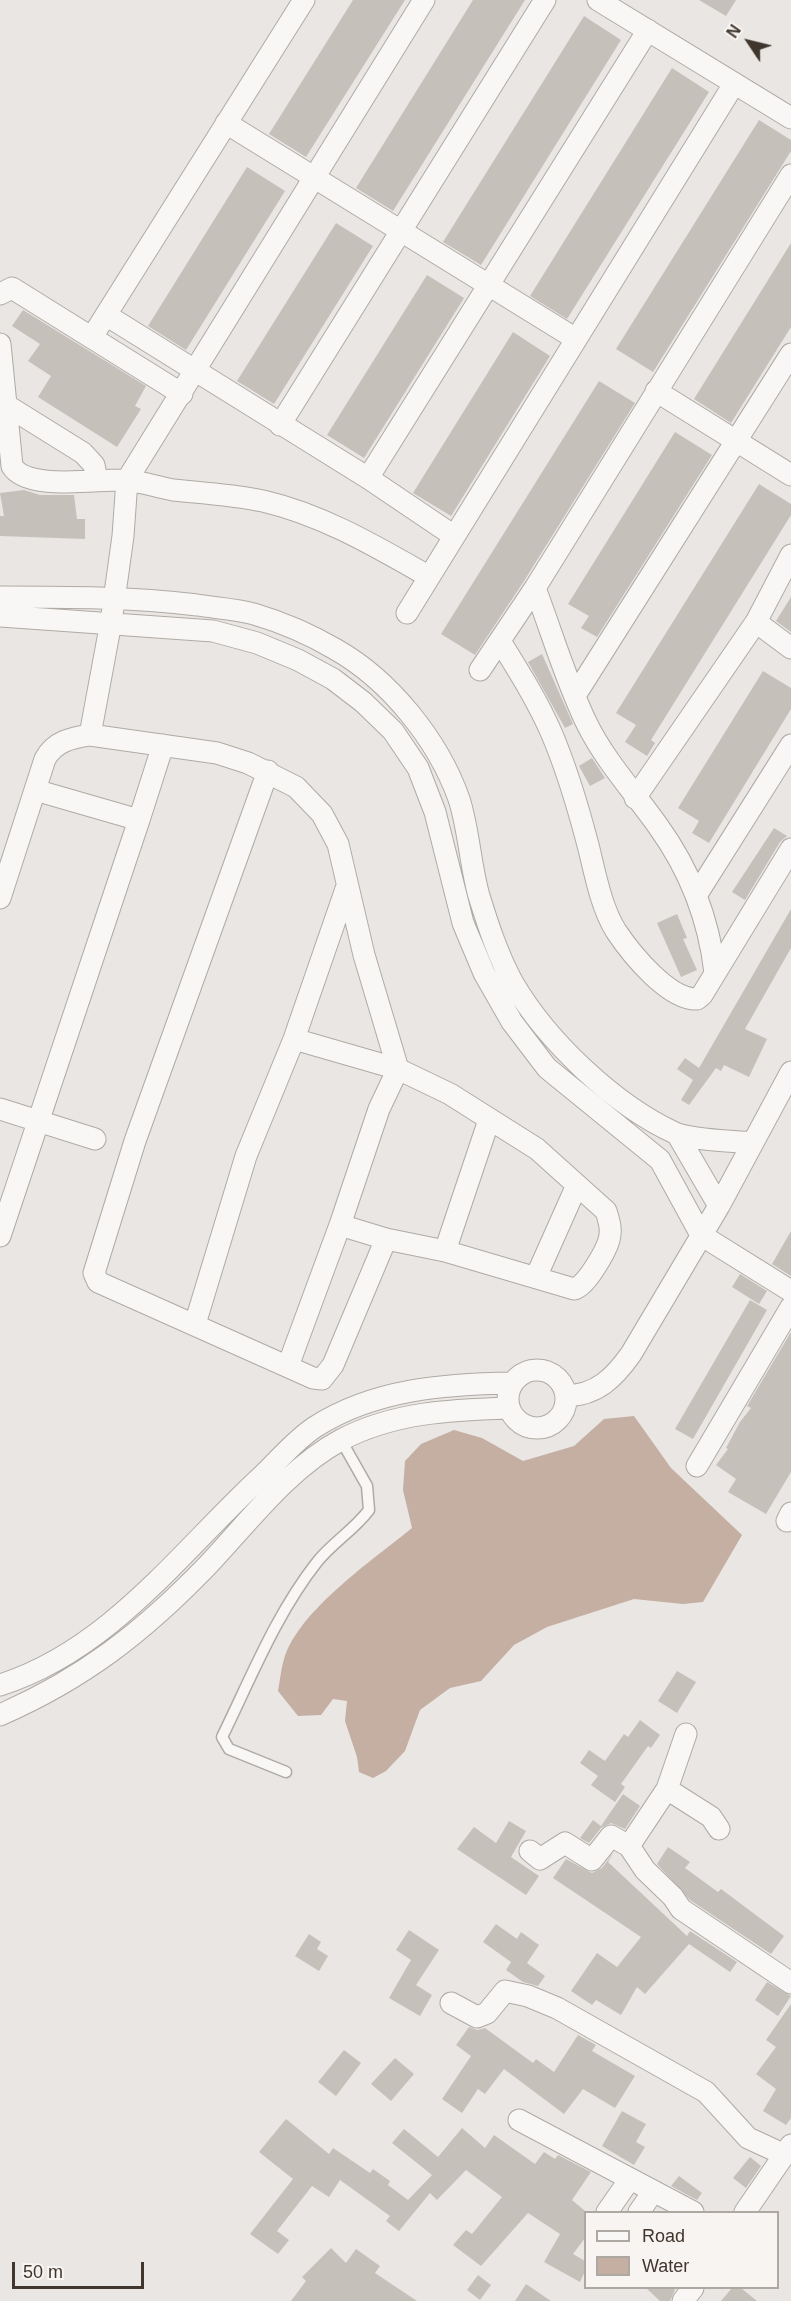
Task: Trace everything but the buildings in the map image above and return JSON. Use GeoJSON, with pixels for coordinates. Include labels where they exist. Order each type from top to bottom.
{"type":"FeatureCollection","features":[{"type":"Feature","properties":{"kind":"street"},"geometry":{"type":"LineString","coordinates":[[92,337],[304,0]]}},
{"type":"Feature","properties":{"kind":"street"},"geometry":{"type":"LineString","coordinates":[[90,735],[111,622],[123,536],[127,480],[196,372],[424,0]]}},
{"type":"Feature","properties":{"kind":"street"},"geometry":{"type":"LineString","coordinates":[[280,425],[545,0]]}},
{"type":"Feature","properties":{"kind":"street"},"geometry":{"type":"LineString","coordinates":[[598,0],[791,118]]}},
{"type":"Feature","properties":{"kind":"street"},"geometry":{"type":"LineString","coordinates":[[368,478],[648,30]]}},
{"type":"Feature","properties":{"kind":"street"},"geometry":{"type":"LineString","coordinates":[[407,613],[734,84]]}},
{"type":"Feature","properties":{"kind":"street"},"geometry":{"type":"LineString","coordinates":[[226,123],[576,339]]}},
{"type":"Feature","properties":{"kind":"street"},"geometry":{"type":"LineString","coordinates":[[480,670],[535,588],[791,175]]}},
{"type":"Feature","properties":{"kind":"street"},"geometry":{"type":"LineString","coordinates":[[0,294],[12,288],[182,394]]}},
{"type":"Feature","properties":{"kind":"street"},"geometry":{"type":"LineString","coordinates":[[106,315],[368,478],[454,536]]}},
{"type":"Feature","properties":{"kind":"street"},"geometry":{"type":"LineString","coordinates":[[0,344],[12,466],[21,477],[41,481],[127,480],[154,487],[263,501],[311,516],[355,534],[428,576]]}},
{"type":"Feature","properties":{"kind":"street"},"geometry":{"type":"LineString","coordinates":[[576,694],[791,354]]}},
{"type":"Feature","properties":{"kind":"street"},"geometry":{"type":"LineString","coordinates":[[656,391],[791,475]]}},
{"type":"Feature","properties":{"kind":"street"},"geometry":{"type":"LineString","coordinates":[[6,405],[83,453],[94,465],[97,480]]}},
{"type":"Feature","properties":{"kind":"street"},"geometry":{"type":"LineString","coordinates":[[635,798],[756,622],[791,555]]}},
{"type":"Feature","properties":{"kind":"street"},"geometry":{"type":"LineString","coordinates":[[535,588],[587,724],[635,798],[658,826],[697,894],[712,948],[715,973]]}},
{"type":"Feature","properties":{"kind":"street"},"geometry":{"type":"LineString","coordinates":[[0,597],[113,598],[168,602],[254,614],[337,650],[372,676],[426,735],[448,773],[467,830],[478,893],[493,938],[513,982],[547,1032],[591,1076],[629,1105],[677,1134],[753,1143]]}},
{"type":"Feature","properties":{"kind":"street"},"geometry":{"type":"LineString","coordinates":[[0,616],[111,622],[213,631],[257,643],[298,660],[333,680],[363,702],[393,731],[418,768],[435,812],[463,923],[484,973],[512,1022],[547,1068],[660,1160],[701,1235],[791,1291]]}},
{"type":"Feature","properties":{"kind":"street"},"geometry":{"type":"LineString","coordinates":[[756,622],[791,648]]}},
{"type":"Feature","properties":{"kind":"street"},"geometry":{"type":"LineString","coordinates":[[500,641],[551,731],[574,792],[600,890],[616,931],[655,978],[678,996],[698,999],[791,849]]}},
{"type":"Feature","properties":{"kind":"street"},"geometry":{"type":"LineString","coordinates":[[0,898],[45,759],[52,747],[70,738],[90,735],[217,753],[268,771],[296,787],[322,814],[338,844],[364,955],[398,1069],[379,1109],[340,1225],[288,1366]]}},
{"type":"Feature","properties":{"kind":"street"},"geometry":{"type":"LineString","coordinates":[[0,1236],[163,745]]}},
{"type":"Feature","properties":{"kind":"street"},"geometry":{"type":"LineString","coordinates":[[697,894],[791,745]]}},
{"type":"Feature","properties":{"kind":"street"},"geometry":{"type":"LineString","coordinates":[[268,771],[135,1141],[94,1273],[98,1282],[313,1378],[326,1376],[386,1239]]}},
{"type":"Feature","properties":{"kind":"street"},"geometry":{"type":"LineString","coordinates":[[35,790],[139,820]]}},
{"type":"Feature","properties":{"kind":"street"},"geometry":{"type":"LineString","coordinates":[[195,1324],[246,1156],[294,1039],[347,885]]}},
{"type":"Feature","properties":{"kind":"street"},"geometry":{"type":"LineString","coordinates":[[294,1039],[398,1069],[450,1094],[537,1149],[606,1212],[611,1226],[609,1241],[584,1285],[579,1288],[445,1251],[386,1239],[340,1225]]}},
{"type":"Feature","properties":{"kind":"street"},"geometry":{"type":"LineString","coordinates":[[566,1396],[581,1396],[604,1386],[618,1372],[719,1206],[791,1072]]}},
{"type":"Feature","properties":{"kind":"street"},"geometry":{"type":"LineString","coordinates":[[0,1109],[95,1140]]}},
{"type":"Feature","properties":{"kind":"street"},"geometry":{"type":"LineString","coordinates":[[445,1251],[489,1120]]}},
{"type":"Feature","properties":{"kind":"street"},"geometry":{"type":"LineString","coordinates":[[677,1134],[719,1206]]}},
{"type":"Feature","properties":{"kind":"street"},"geometry":{"type":"LineString","coordinates":[[536,1277],[577,1185]]}},
{"type":"Feature","properties":{"kind":"street"},"geometry":{"type":"LineString","coordinates":[[697,1466],[788,1321]]}},
{"type":"Feature","properties":{"kind":"street"},"geometry":{"type":"LineString","coordinates":[[540,1370],[555,1376],[565,1388],[563,1413],[558,1420],[543,1428],[526,1426],[513,1416],[509,1408],[508,1399],[513,1383],[525,1373],[540,1370]]}},
{"type":"Feature","properties":{"kind":"street"},"geometry":{"type":"LineString","coordinates":[[0,1685],[56,1662],[99,1633],[313,1428],[360,1406],[429,1386],[513,1383]]}},
{"type":"Feature","properties":{"kind":"street"},"geometry":{"type":"LineString","coordinates":[[0,1714],[34,1700],[96,1664],[129,1640],[173,1600],[294,1476],[341,1440],[382,1422],[439,1410],[509,1408]]}},
{"type":"Feature","properties":{"kind":"street"},"geometry":{"type":"LineString","coordinates":[[629,1846],[667,1789],[686,1734]]}},
{"type":"Feature","properties":{"kind":"street"},"geometry":{"type":"LineString","coordinates":[[667,1789],[711,1817],[719,1829]]}},
{"type":"Feature","properties":{"kind":"street"},"geometry":{"type":"LineString","coordinates":[[530,1851],[540,1859],[566,1843],[592,1860],[611,1836],[629,1846],[645,1870],[673,1897],[681,1909],[791,1983]]}},
{"type":"Feature","properties":{"kind":"street"},"geometry":{"type":"LineString","coordinates":[[451,2002],[477,2017],[487,2013],[506,1991],[528,1996],[556,2008],[706,2092],[748,2138],[788,2150],[746,2211]]}},
{"type":"Feature","properties":{"kind":"street"},"geometry":{"type":"LineString","coordinates":[[519,2120],[691,2211]]}},
{"type":"Feature","properties":{"kind":"street"},"geometry":{"type":"LineString","coordinates":[[608,2211],[630,2180]]}},
{"type":"Feature","properties":{"kind":"street"},"geometry":{"type":"LineString","coordinates":[[640,2211],[653,2192]]}},
{"type":"Feature","properties":{"kind":"street"},"geometry":{"type":"LineString","coordinates":[[683,2301],[692,2289]]}},
{"type":"Feature","properties":{"kind":"lane"},"geometry":{"type":"LineString","coordinates":[[286,1772],[229,1749],[222,1737],[294,1594],[318,1560],[351,1531],[369,1510],[367,1486],[341,1440]]}},
{"type":"Feature","properties":{"kind":"water"},"geometry":{"type":"Polygon","coordinates":[[[634,1416],[671,1468],[742,1535],[703,1602],[683,1604],[634,1599],[547,1627],[514,1645],[481,1681],[450,1688],[420,1710],[405,1751],[386,1771],[373,1778],[359,1772],[357,1757],[345,1721],[347,1701],[333,1699],[321,1715],[298,1716],[278,1691],[284,1659],[292,1641],[305,1622],[339,1587],[412,1528],[403,1490],[405,1461],[421,1444],[454,1430],[482,1438],[523,1461],[574,1446],[604,1419],[634,1416]]]}}]}
